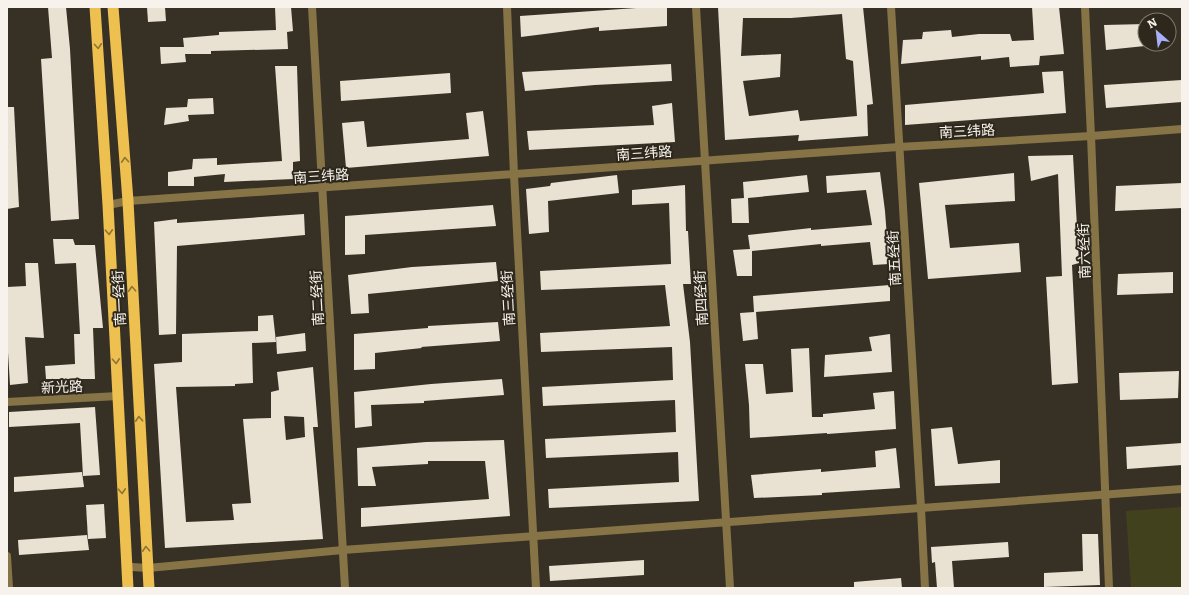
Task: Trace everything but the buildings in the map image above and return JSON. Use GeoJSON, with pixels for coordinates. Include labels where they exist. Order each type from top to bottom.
{"type":"FeatureCollection","features":[{"type":"Feature","properties":{"kind":"highway","name":"南一经街"},"geometry":{"type":"LineString","coordinates":[[95,7],[108,205],[128,588]]}},
{"type":"Feature","properties":{"kind":"highway","name":"南一经街"},"geometry":{"type":"LineString","coordinates":[[113,7],[128,201],[149,588]]}},
{"type":"Feature","properties":{"kind":"street","name":"南二经街"},"geometry":{"type":"LineString","coordinates":[[312,7],[345,588]]}},
{"type":"Feature","properties":{"kind":"street","name":"南三经街"},"geometry":{"type":"LineString","coordinates":[[507,7],[514,175],[536,588]]}},
{"type":"Feature","properties":{"kind":"street","name":"南四经街"},"geometry":{"type":"LineString","coordinates":[[696,7],[730,588]]}},
{"type":"Feature","properties":{"kind":"street","name":"南五经街"},"geometry":{"type":"LineString","coordinates":[[891,7],[925,588]]}},
{"type":"Feature","properties":{"kind":"street","name":"南六经街"},"geometry":{"type":"LineString","coordinates":[[1085,7],[1092,136],[1109,588]]}},
{"type":"Feature","properties":{"kind":"street","name":"南三纬路"},"geometry":{"type":"LineString","coordinates":[[108,205],[128,201],[899,147],[1092,136],[1182,129]]}},
{"type":"Feature","properties":{"kind":"street","name":"新光路"},"geometry":{"type":"LineString","coordinates":[[7,402],[118,396]]}},
{"type":"Feature","properties":{"kind":"street"},"geometry":{"type":"LineString","coordinates":[[132,567],[148,568],[343,550],[1182,489]]}},
{"type":"Feature","properties":{"kind":"street"},"geometry":{"type":"LineString","coordinates":[[7,556],[9,588]]}},
{"type":"Feature","properties":{"kind":"shaded area"},"geometry":{"type":"Polygon","coordinates":[[[1182,507],[1182,588],[1131,588],[1126,511],[1182,507]]]}}]}
